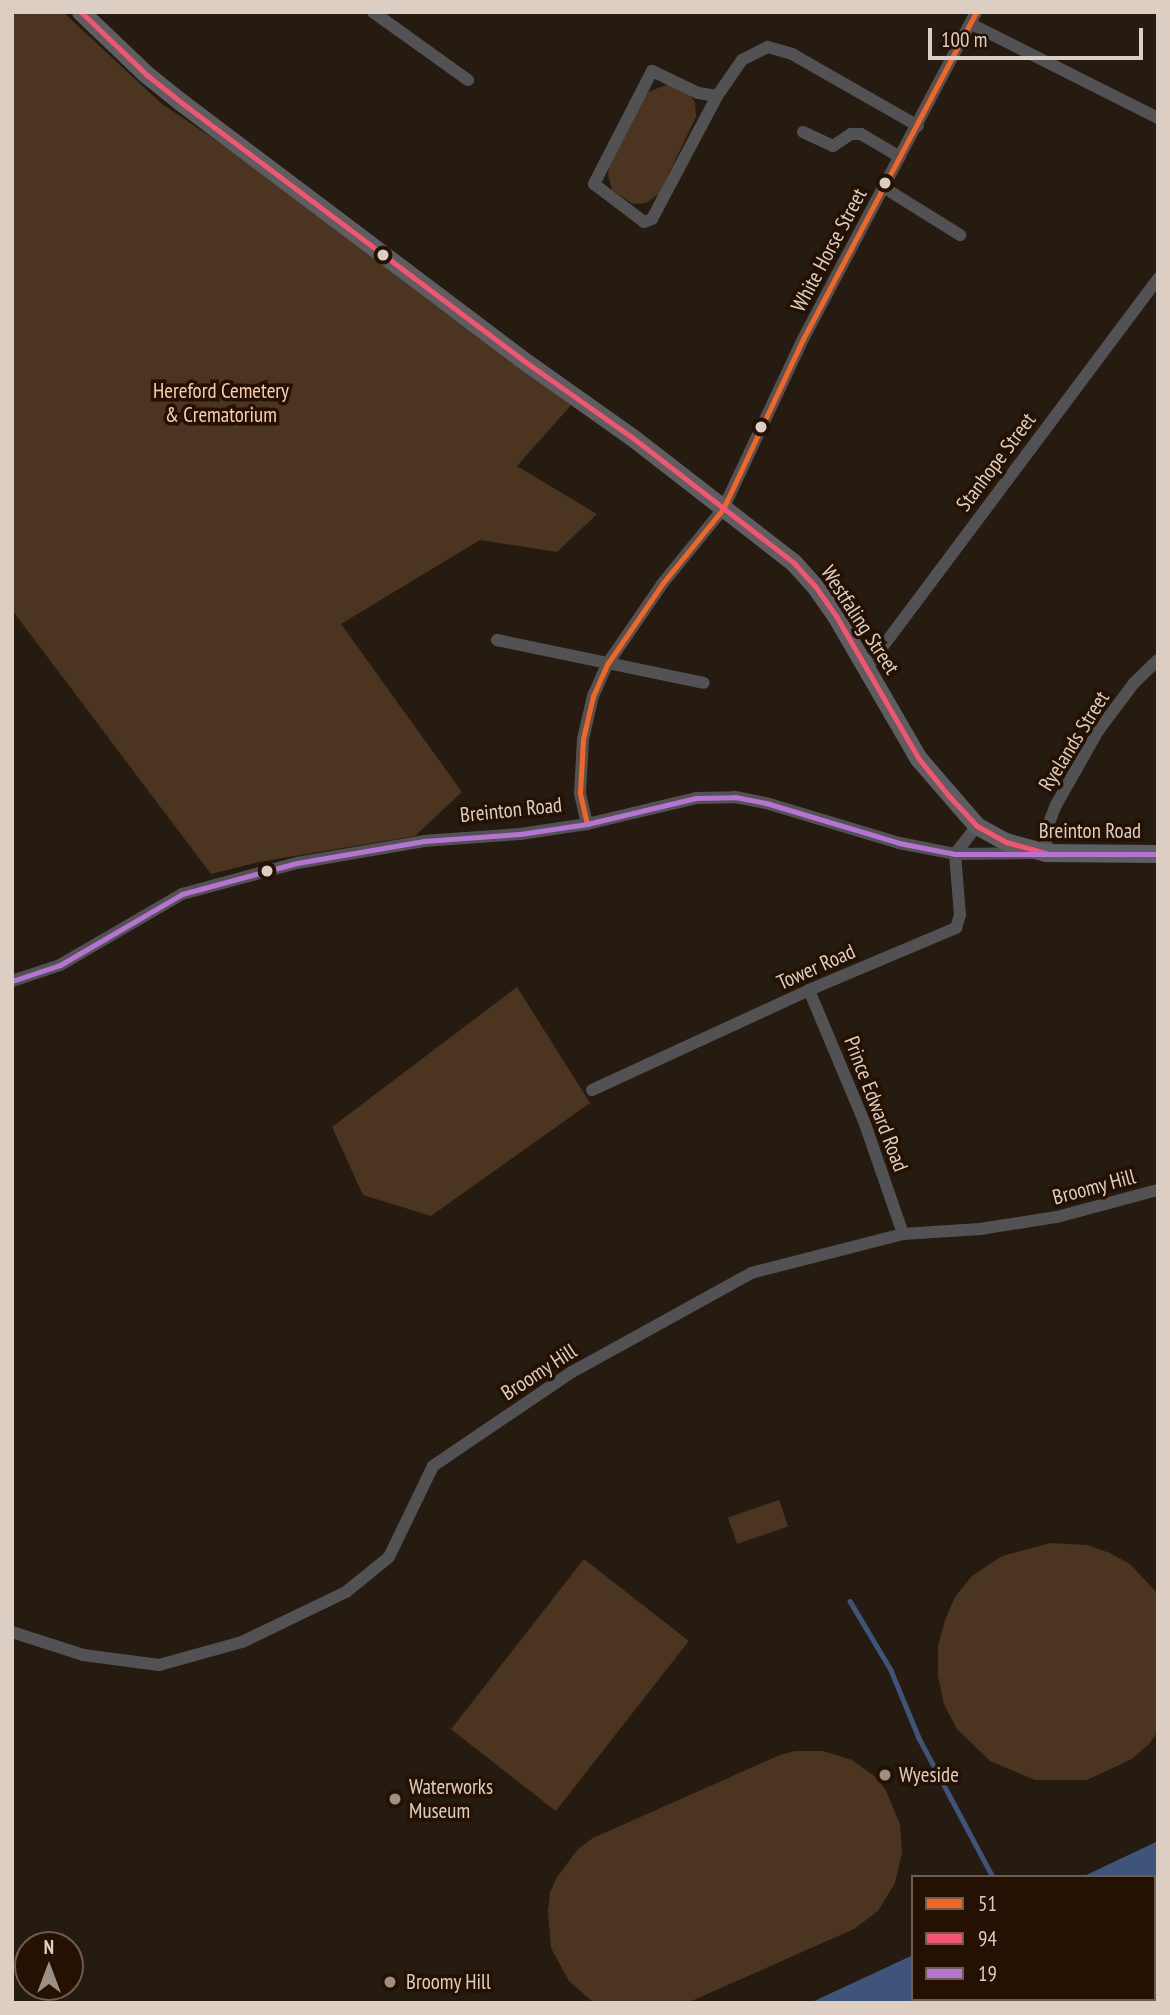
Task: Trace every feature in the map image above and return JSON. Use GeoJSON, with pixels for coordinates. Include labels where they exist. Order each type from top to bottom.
{"type":"FeatureCollection","features":[{"type":"Feature","properties":{"kind":"street","name":"Westfaling Street"},"geometry":{"type":"LineString","coordinates":[[81,12],[147,75],[183,103],[794,563],[815,586],[919,759],[976,826],[1006,842],[1046,853]]}},
{"type":"Feature","properties":{"kind":"street"},"geometry":{"type":"LineString","coordinates":[[373,12],[468,80]]}},
{"type":"Feature","properties":{"kind":"street","name":"White Horse Street"},"geometry":{"type":"LineString","coordinates":[[587,824],[580,793],[583,739],[593,696],[608,663],[663,584],[723,509],[803,340],[974,18]]}},
{"type":"Feature","properties":{"kind":"street"},"geometry":{"type":"LineString","coordinates":[[974,18],[1158,118]]}},
{"type":"Feature","properties":{"kind":"street"},"geometry":{"type":"LineString","coordinates":[[717,96],[698,93],[652,71],[594,184],[643,222],[649,222],[717,96],[742,60],[768,47],[792,54],[918,126]]}},
{"type":"Feature","properties":{"kind":"street"},"geometry":{"type":"LineString","coordinates":[[803,132],[833,146],[851,134],[861,134],[901,157]]}},
{"type":"Feature","properties":{"kind":"street"},"geometry":{"type":"LineString","coordinates":[[883,187],[960,234]]}},
{"type":"Feature","properties":{"kind":"street","name":"Stanhope Street"},"geometry":{"type":"LineString","coordinates":[[866,669],[1158,278]]}},
{"type":"Feature","properties":{"kind":"street"},"geometry":{"type":"LineString","coordinates":[[496,640],[704,683]]}},
{"type":"Feature","properties":{"kind":"street","name":"Ryelands Street"},"geometry":{"type":"LineString","coordinates":[[1046,853],[1047,828],[1056,806],[1098,731],[1134,684],[1158,660]]}},
{"type":"Feature","properties":{"kind":"street","name":"Breinton Road"},"geometry":{"type":"LineString","coordinates":[[12,981],[60,965],[182,894],[309,861],[424,841],[520,834],[587,824],[696,798],[735,797],[766,803],[899,843],[954,854],[1158,854]]}},
{"type":"Feature","properties":{"kind":"street"},"geometry":{"type":"LineString","coordinates":[[954,854],[976,826]]}},
{"type":"Feature","properties":{"kind":"street","name":"Tower Road"},"geometry":{"type":"LineString","coordinates":[[592,1090],[809,990],[956,928],[960,915],[954,854]]}},
{"type":"Feature","properties":{"kind":"street","name":"Prince Edward Road"},"geometry":{"type":"LineString","coordinates":[[809,990],[865,1124],[902,1234]]}},
{"type":"Feature","properties":{"kind":"street","name":"Broomy Hill"},"geometry":{"type":"LineString","coordinates":[[12,1632],[83,1655],[159,1665],[242,1642],[346,1592],[388,1558],[433,1466],[572,1372],[751,1273],[902,1234],[980,1229],[1057,1217],[1158,1190]]}},
{"type":"Feature","properties":{"kind":"green space","name":"Hereford Cemetery & Crematorium"},"geometry":{"type":"Polygon","coordinates":[[[12,12],[63,12],[162,104],[250,163],[423,296],[572,404],[517,466],[597,514],[557,552],[480,540],[341,624],[462,792],[415,836],[259,862],[211,874],[12,610],[12,12]]]}},
{"type":"Feature","properties":{"kind":"green space"},"geometry":{"type":"Polygon","coordinates":[[[671,83],[689,92],[695,103],[696,117],[659,194],[646,203],[633,204],[612,190],[609,167],[642,99],[648,92],[671,83]]]}},
{"type":"Feature","properties":{"kind":"green space"},"geometry":{"type":"Polygon","coordinates":[[[517,987],[590,1103],[431,1216],[363,1195],[332,1127],[517,987]]]}},
{"type":"Feature","properties":{"kind":"green space"},"geometry":{"type":"Polygon","coordinates":[[[779,1500],[788,1526],[737,1544],[728,1518],[779,1500]]]}},
{"type":"Feature","properties":{"kind":"green space"},"geometry":{"type":"Polygon","coordinates":[[[1051,1543],[1087,1545],[1110,1553],[1130,1564],[1158,1594],[1158,1731],[1149,1744],[1132,1759],[1087,1780],[1035,1780],[990,1761],[957,1729],[944,1704],[938,1676],[938,1646],[945,1620],[955,1597],[972,1576],[1002,1556],[1051,1543]]]}},
{"type":"Feature","properties":{"kind":"green space"},"geometry":{"type":"Polygon","coordinates":[[[584,1559],[689,1641],[556,1811],[451,1729],[584,1559]]]}},
{"type":"Feature","properties":{"kind":"green space"},"geometry":{"type":"Polygon","coordinates":[[[795,1751],[823,1751],[852,1760],[877,1778],[886,1791],[900,1824],[902,1853],[895,1883],[878,1911],[854,1929],[687,2003],[594,2003],[569,1981],[551,1948],[548,1911],[550,1892],[557,1877],[578,1849],[593,1838],[780,1755],[795,1751]]]}},
{"type":"Feature","properties":{"kind":"water"},"geometry":{"type":"Polygon","coordinates":[[[1158,1841],[1158,1952],[1156,1875],[1086,1875],[1158,1841]]]}},
{"type":"Feature","properties":{"kind":"water"},"geometry":{"type":"Polygon","coordinates":[[[911,1956],[911,2001],[1048,2001],[1044,2003],[810,2003],[911,1956]]]}},
{"type":"Feature","properties":{"kind":"waterway"},"geometry":{"type":"LineString","coordinates":[[850,1601],[891,1670],[919,1738],[992,1875]]}},
{"type":"Feature","properties":{"kind":"transit line","name":"94"},"geometry":{"type":"LineString","coordinates":[[81,12],[147,75],[182,103],[520,358],[633,438],[794,563],[815,586],[836,616],[919,759],[948,795],[977,826],[1006,842],[1046,853]]}},
{"type":"Feature","properties":{"kind":"transit line","name":"51"},"geometry":{"type":"LineString","coordinates":[[587,824],[580,793],[583,739],[593,696],[608,663],[662,584],[723,509],[803,339],[976,12]]}},
{"type":"Feature","properties":{"kind":"transit line","name":"19"},"geometry":{"type":"LineString","coordinates":[[12,981],[60,965],[182,894],[297,863],[424,841],[520,834],[587,824],[696,798],[735,797],[766,803],[899,843],[955,854],[1158,854]]}},
{"type":"Feature","properties":{"kind":"place","name":"Wyeside"},"geometry":{"type":"Point","coordinates":[885,1775]}},
{"type":"Feature","properties":{"kind":"place","name":"Waterworks Museum"},"geometry":{"type":"Point","coordinates":[395,1799]}},
{"type":"Feature","properties":{"kind":"place","name":"Broomy Hill"},"geometry":{"type":"Point","coordinates":[390,1982]}}]}
